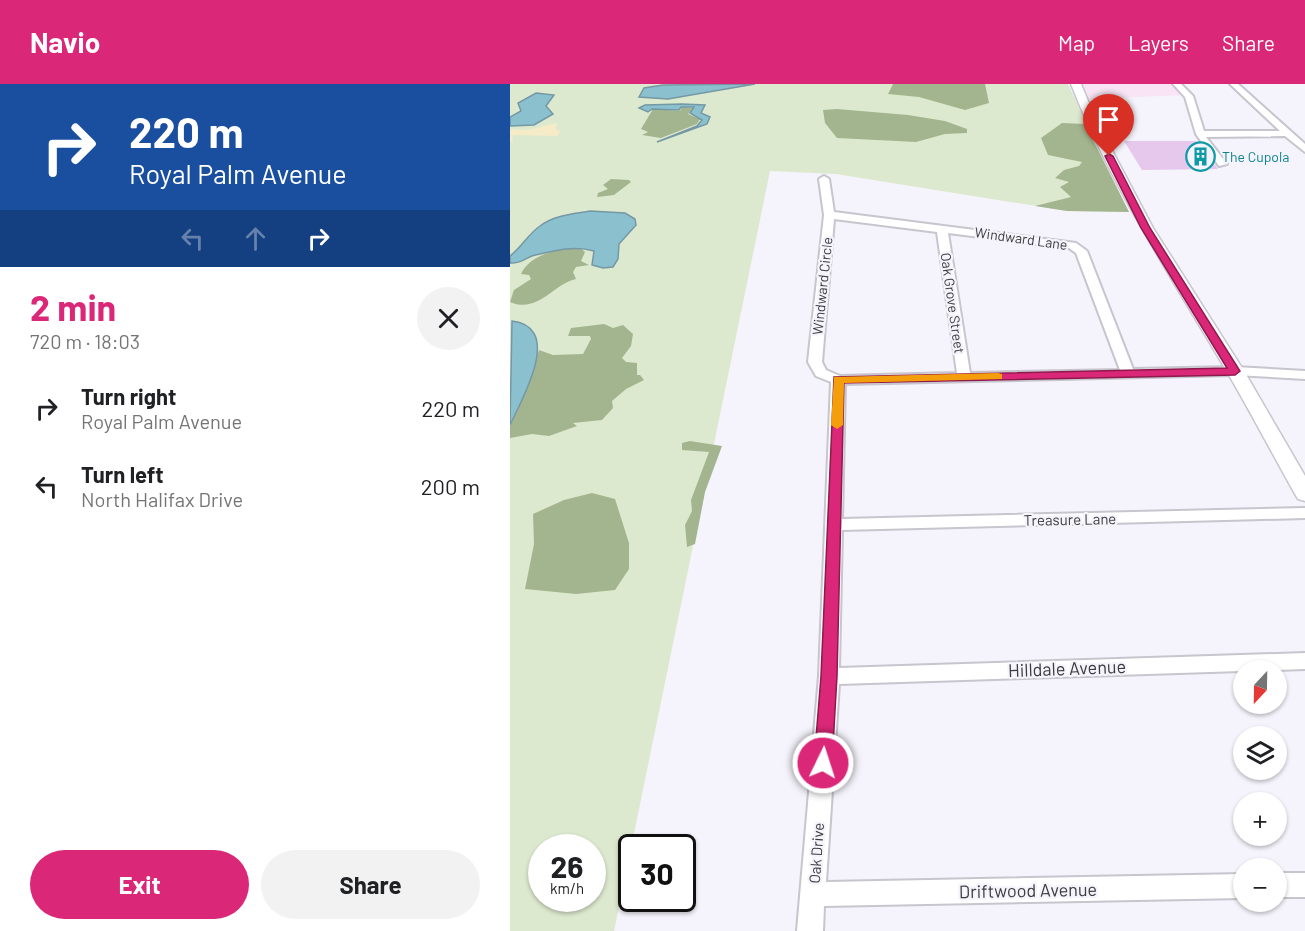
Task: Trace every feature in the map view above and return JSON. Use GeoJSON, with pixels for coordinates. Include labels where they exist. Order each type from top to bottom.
{"type":"FeatureCollection","features":[{"type":"Feature","properties":{"kind":"street"},"geometry":{"type":"LineString","coordinates":[[1076,84],[1090,118],[1146,228],[1235,371],[1305,494]]}},
{"type":"Feature","properties":{"kind":"street"},"geometry":{"type":"LineString","coordinates":[[1177,84],[1189,96],[1200,134],[1222,164]]}},
{"type":"Feature","properties":{"kind":"street"},"geometry":{"type":"LineString","coordinates":[[1234,84],[1305,149]]}},
{"type":"Feature","properties":{"kind":"street"},"geometry":{"type":"LineString","coordinates":[[1200,134],[1290,134]]}},
{"type":"Feature","properties":{"kind":"street","name":"Windward Circle"},"geometry":{"type":"LineString","coordinates":[[824,179],[829,215],[815,362],[822,373],[838,380]]}},
{"type":"Feature","properties":{"kind":"street","name":"Windward Lane"},"geometry":{"type":"LineString","coordinates":[[829,215],[1072,245],[1081,251],[1128,374]]}},
{"type":"Feature","properties":{"kind":"street","name":"Oak Grove Street"},"geometry":{"type":"LineString","coordinates":[[942,228],[964,377]]}},
{"type":"Feature","properties":{"kind":"street"},"geometry":{"type":"LineString","coordinates":[[838,380],[1235,371],[1305,375]]}},
{"type":"Feature","properties":{"kind":"street","name":"Oak Drive"},"geometry":{"type":"LineString","coordinates":[[810,931],[829,676],[838,380]]}},
{"type":"Feature","properties":{"kind":"street","name":"Treasure Lane"},"geometry":{"type":"LineString","coordinates":[[834,525],[1305,513]]}},
{"type":"Feature","properties":{"kind":"street","name":"Hilldale Avenue"},"geometry":{"type":"LineString","coordinates":[[829,676],[1305,661]]}},
{"type":"Feature","properties":{"kind":"street"},"geometry":{"type":"LineString","coordinates":[[1287,885],[1305,885]]}},
{"type":"Feature","properties":{"kind":"street","name":"Driftwood Avenue"},"geometry":{"type":"LineString","coordinates":[[813,894],[1233,886]]}},
{"type":"Feature","properties":{"kind":"shaded area"},"geometry":{"type":"Polygon","coordinates":[[[1080,84],[1173,84],[1184,95],[1087,99],[1080,84]]]}},
{"type":"Feature","properties":{"kind":"green space"},"geometry":{"type":"Polygon","coordinates":[[[510,84],[1068,84],[1129,212],[1067,211],[836,174],[770,171],[634,834],[618,834],[618,912],[614,931],[510,931],[510,84]]]}},
{"type":"Feature","properties":{"kind":"green space"},"geometry":{"type":"Polygon","coordinates":[[[893,84],[985,84],[989,103],[965,110],[919,97],[888,94],[893,84]]]}},
{"type":"Feature","properties":{"kind":"green space"},"geometry":{"type":"Polygon","coordinates":[[[682,107],[693,108],[688,114],[700,119],[697,124],[661,138],[642,135],[648,132],[641,129],[653,109],[680,111],[682,107]]]}},
{"type":"Feature","properties":{"kind":"green space"},"geometry":{"type":"Polygon","coordinates":[[[837,109],[908,115],[945,121],[967,129],[967,133],[945,134],[916,142],[837,138],[825,123],[823,110],[837,109]]]}},
{"type":"Feature","properties":{"kind":"green space"},"geometry":{"type":"Polygon","coordinates":[[[1062,123],[1085,124],[1129,212],[1067,211],[1035,206],[1071,197],[1060,187],[1069,182],[1055,178],[1064,170],[1079,166],[1082,162],[1048,155],[1041,138],[1062,123]]]}},
{"type":"Feature","properties":{"kind":"green space"},"geometry":{"type":"Polygon","coordinates":[[[611,179],[631,182],[614,195],[597,197],[598,193],[608,189],[603,185],[611,179]]]}},
{"type":"Feature","properties":{"kind":"green space"},"geometry":{"type":"Polygon","coordinates":[[[579,247],[585,252],[581,261],[589,265],[576,267],[573,272],[576,279],[529,304],[520,305],[510,302],[514,290],[531,279],[529,275],[521,274],[531,261],[546,254],[579,247]]]}},
{"type":"Feature","properties":{"kind":"green space"},"geometry":{"type":"Polygon","coordinates":[[[604,324],[613,328],[623,325],[633,334],[631,346],[622,358],[626,362],[637,363],[637,375],[644,380],[626,389],[612,401],[613,408],[602,420],[573,423],[577,426],[549,436],[532,434],[510,438],[510,426],[527,389],[539,350],[553,355],[583,354],[591,339],[590,336],[568,336],[571,328],[604,324]]]}},
{"type":"Feature","properties":{"kind":"green space"},"geometry":{"type":"Polygon","coordinates":[[[690,441],[722,446],[705,492],[695,544],[687,547],[685,525],[692,511],[691,500],[709,452],[682,450],[682,443],[690,441]]]}},
{"type":"Feature","properties":{"kind":"green space"},"geometry":{"type":"Polygon","coordinates":[[[592,493],[615,499],[629,543],[629,569],[615,590],[576,594],[525,589],[534,544],[533,514],[564,500],[592,493]]]}},
{"type":"Feature","properties":{"kind":"sand"},"geometry":{"type":"Polygon","coordinates":[[[557,123],[556,130],[561,131],[557,136],[515,135],[512,136],[513,140],[510,143],[510,129],[527,130],[557,123]]]}},
{"type":"Feature","properties":{"kind":"water"},"geometry":{"type":"Polygon","coordinates":[[[755,84],[668,99],[639,97],[644,88],[663,85],[755,84]]]}},
{"type":"Feature","properties":{"kind":"water"},"geometry":{"type":"Polygon","coordinates":[[[536,93],[554,95],[546,106],[553,114],[534,125],[510,126],[510,117],[521,111],[518,103],[536,93]]]}},
{"type":"Feature","properties":{"kind":"water"},"geometry":{"type":"Polygon","coordinates":[[[645,105],[705,105],[701,113],[710,117],[707,124],[657,142],[697,126],[702,120],[690,113],[694,107],[681,107],[679,110],[652,109],[648,112],[639,108],[645,105]]]}},
{"type":"Feature","properties":{"kind":"water"},"geometry":{"type":"Polygon","coordinates":[[[590,211],[625,213],[635,219],[636,225],[619,244],[618,259],[613,267],[603,268],[592,265],[594,251],[586,249],[563,249],[510,263],[510,256],[545,222],[590,211]]]}},
{"type":"Feature","properties":{"kind":"water"},"geometry":{"type":"Polygon","coordinates":[[[512,321],[527,326],[535,336],[537,350],[530,382],[510,425],[512,321]]]}},
{"type":"Feature","properties":{"kind":"building","name":"The Cupola"},"geometry":{"type":"Polygon","coordinates":[[[1124,141],[1196,141],[1218,169],[1142,170],[1124,141]]]}},
{"type":"Feature","properties":{"kind":"slow traffic"},"geometry":{"type":"LineString","coordinates":[[837,425],[838,380],[998,377]]}},
{"type":"Feature","properties":{"kind":"place","name":"The Cupola"},"geometry":{"type":"Point","coordinates":[1201,156]}},
{"type":"Feature","properties":{"kind":"route"},"geometry":{"type":"LineString","coordinates":[[823,763],[829,676],[838,380],[1235,371],[1146,228],[1109,156]]}}]}
